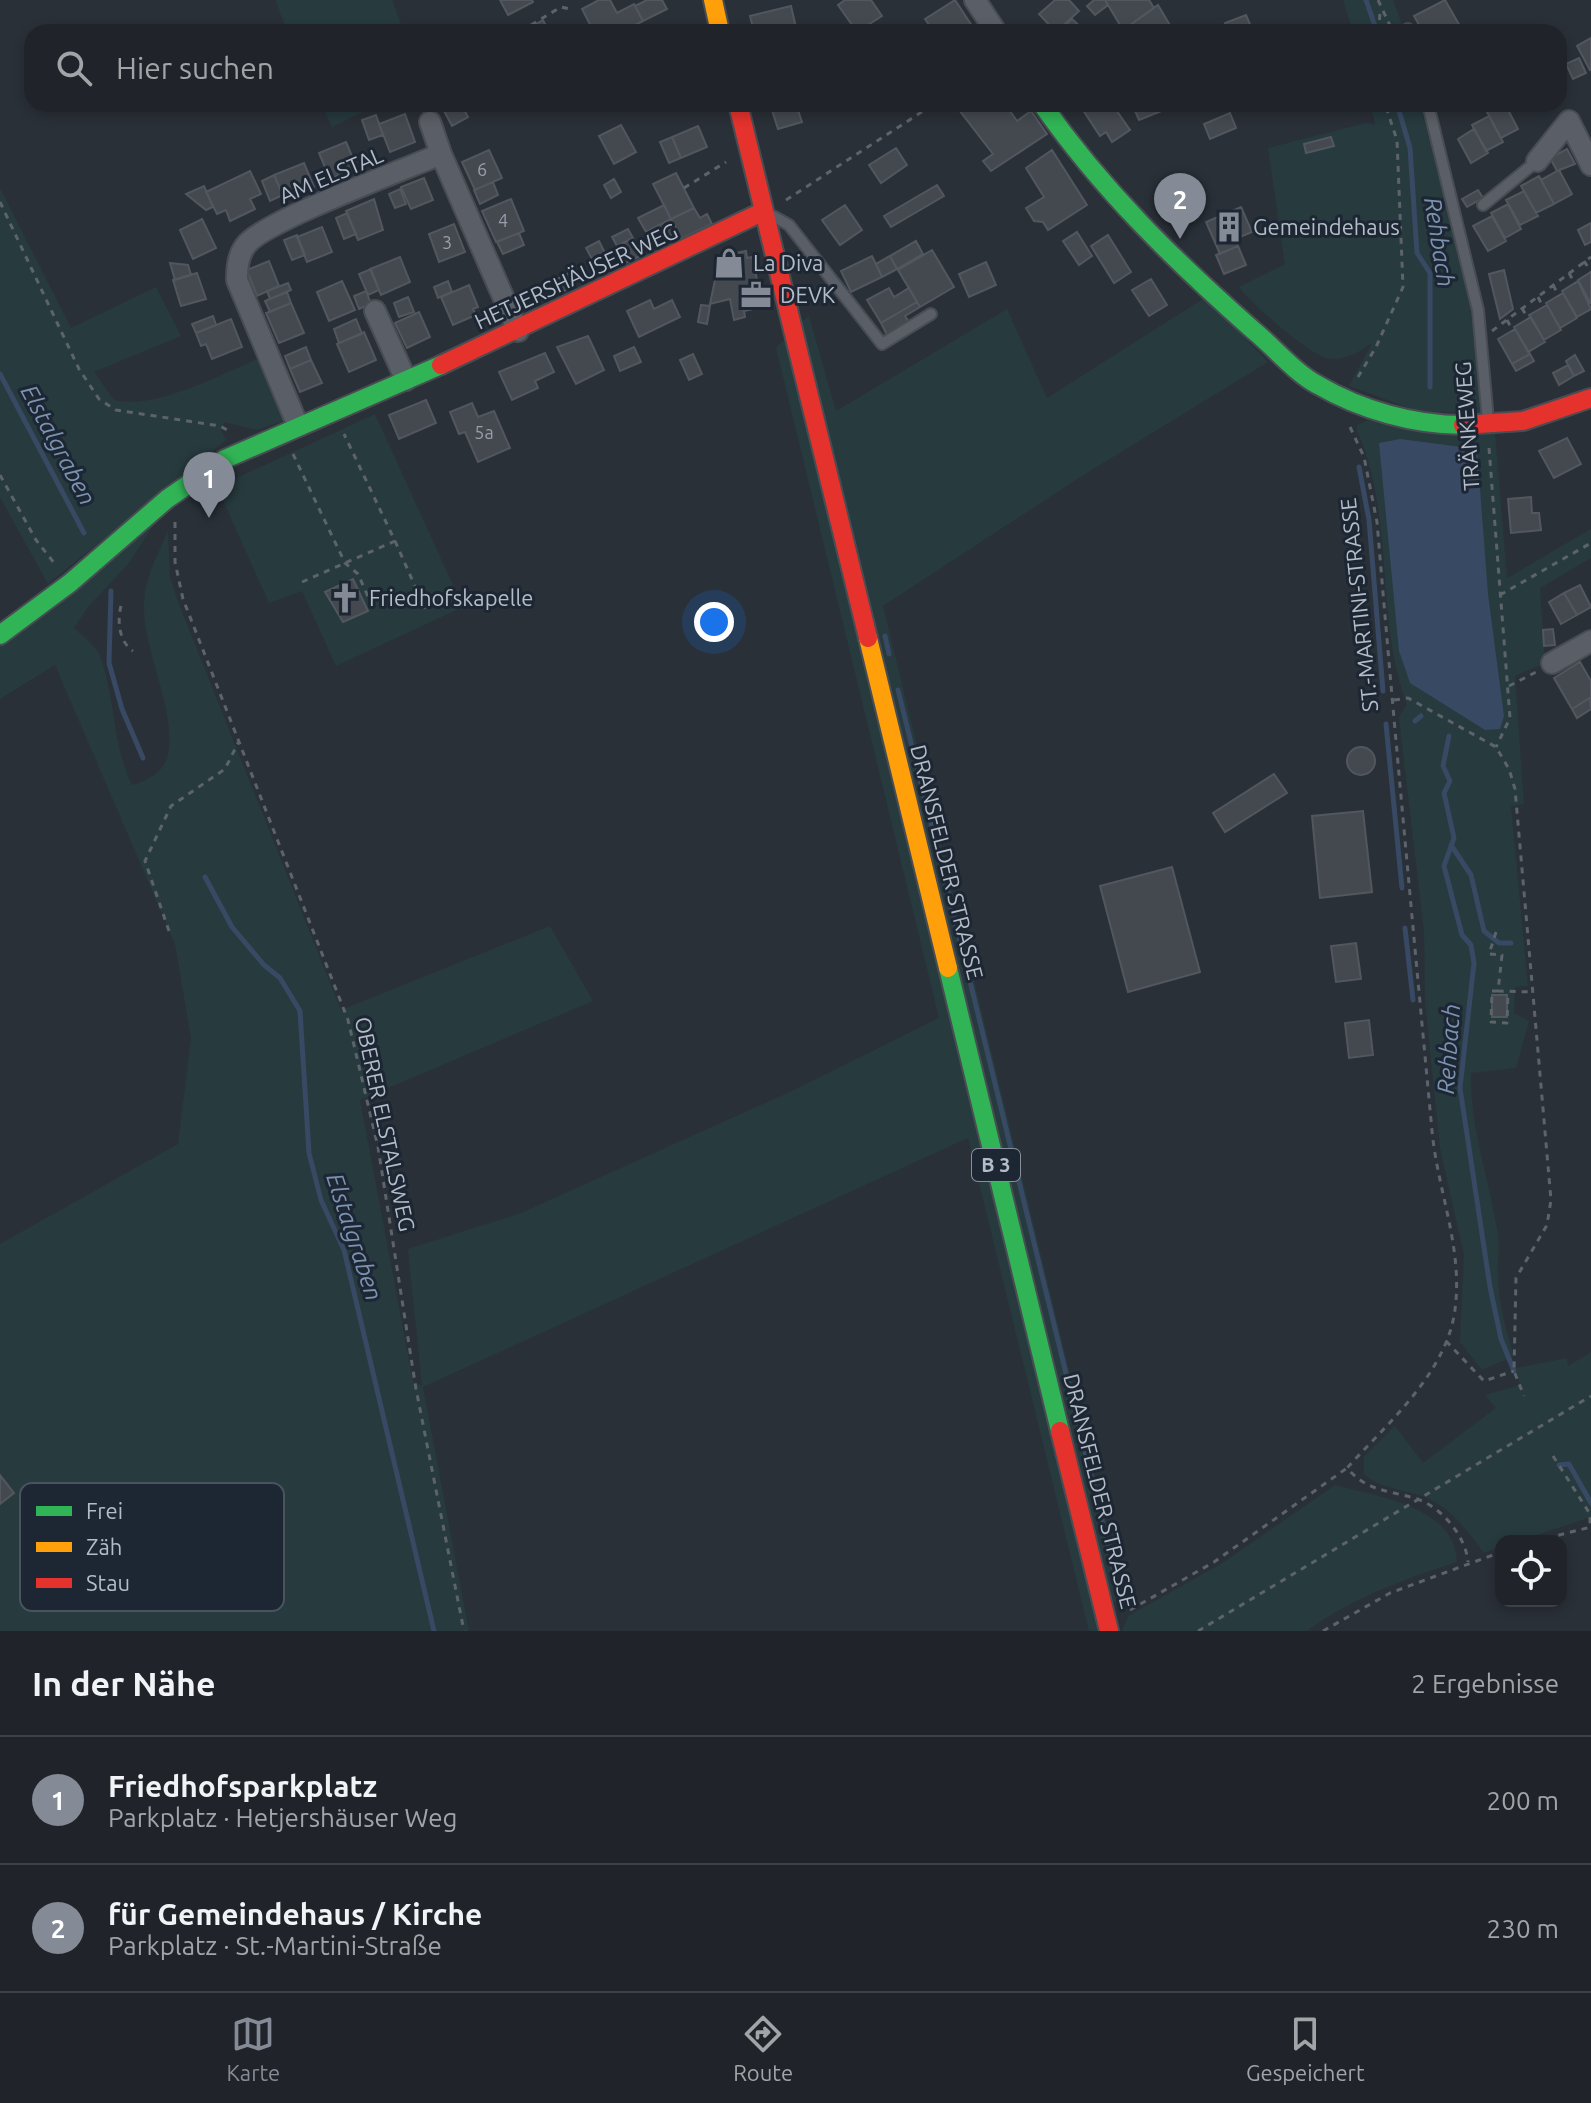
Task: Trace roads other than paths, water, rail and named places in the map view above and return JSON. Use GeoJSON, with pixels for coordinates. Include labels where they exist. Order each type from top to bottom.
{"type":"FeatureCollection","features":[{"type":"Feature","properties":{"kind":"main road"},"geometry":{"type":"LineString","coordinates":[[713,0],[718,24]]}},
{"type":"Feature","properties":{"kind":"main road","name":"DRANSFELDER STRASSE"},"geometry":{"type":"LineString","coordinates":[[740,112],[1108,1625]]}},
{"type":"Feature","properties":{"kind":"main road"},"geometry":{"type":"LineString","coordinates":[[1047,112],[1080,161],[1123,207],[1315,384],[1342,399],[1415,421],[1488,426],[1534,420],[1591,398]]}},
{"type":"Feature","properties":{"kind":"main road","name":"HETJERSHÄUSER WEG"},"geometry":{"type":"LineString","coordinates":[[0,635],[70,583],[167,499],[204,472],[254,444],[518,331],[764,211]]}},
{"type":"Feature","properties":{"kind":"street"},"geometry":{"type":"LineString","coordinates":[[975,0],[991,24]]}},
{"type":"Feature","properties":{"kind":"street"},"geometry":{"type":"LineString","coordinates":[[1537,161],[1569,121],[1591,165]]}},
{"type":"Feature","properties":{"kind":"street"},"geometry":{"type":"LineString","coordinates":[[430,122],[518,331]]}},
{"type":"Feature","properties":{"kind":"street","name":"AM ELSTAL"},"geometry":{"type":"LineString","coordinates":[[290,429],[237,280],[239,257],[246,244],[273,226],[441,154]]}},
{"type":"Feature","properties":{"kind":"street"},"geometry":{"type":"LineString","coordinates":[[375,311],[406,380]]}},
{"type":"Feature","properties":{"kind":"street"},"geometry":{"type":"LineString","coordinates":[[1552,663],[1591,641]]}},
{"type":"Feature","properties":{"kind":"lane","name":"TRÄNKEWEG"},"geometry":{"type":"LineString","coordinates":[[1430,112],[1475,300],[1488,426]]}},
{"type":"Feature","properties":{"kind":"lane"},"geometry":{"type":"LineString","coordinates":[[1483,205],[1537,161]]}},
{"type":"Feature","properties":{"kind":"lane"},"geometry":{"type":"LineString","coordinates":[[764,211],[789,225],[882,344],[931,314]]}},
{"type":"Feature","properties":{"kind":"water"},"geometry":{"type":"Polygon","coordinates":[[[1400,439],[1477,449],[1488,594],[1504,716],[1500,729],[1485,730],[1410,683],[1399,651],[1379,443],[1400,439]]]}},
{"type":"Feature","properties":{"kind":"waterway","name":"Rehbach"},"geometry":{"type":"LineString","coordinates":[[1366,0],[1374,24]]}},
{"type":"Feature","properties":{"kind":"waterway","name":"Rehbach"},"geometry":{"type":"LineString","coordinates":[[1399,112],[1410,148],[1417,253],[1430,273],[1430,387]]}},
{"type":"Feature","properties":{"kind":"waterway","name":"Elstalgraben"},"geometry":{"type":"LineString","coordinates":[[0,374],[84,533]]}},
{"type":"Feature","properties":{"kind":"waterway"},"geometry":{"type":"LineString","coordinates":[[1359,467],[1369,520],[1383,691]]}},
{"type":"Feature","properties":{"kind":"waterway","name":"Elstalgraben"},"geometry":{"type":"LineString","coordinates":[[111,591],[109,663],[122,709],[143,758]]}},
{"type":"Feature","properties":{"kind":"waterway"},"geometry":{"type":"LineString","coordinates":[[885,636],[889,654]]}},
{"type":"Feature","properties":{"kind":"waterway"},"geometry":{"type":"LineString","coordinates":[[898,690],[962,949]]}},
{"type":"Feature","properties":{"kind":"waterway"},"geometry":{"type":"LineString","coordinates":[[1415,721],[1421,716]]}},
{"type":"Feature","properties":{"kind":"waterway"},"geometry":{"type":"LineString","coordinates":[[1386,724],[1402,888]]}},
{"type":"Feature","properties":{"kind":"waterway","name":"Rehbach"},"geometry":{"type":"LineString","coordinates":[[1449,736],[1443,766],[1450,781],[1444,793],[1454,838],[1444,866],[1462,935],[1471,945],[1474,963],[1460,1088],[1490,1287],[1501,1339],[1514,1371]]}},
{"type":"Feature","properties":{"kind":"waterway"},"geometry":{"type":"LineString","coordinates":[[1451,845],[1471,875],[1484,931],[1499,943],[1511,943]]}},
{"type":"Feature","properties":{"kind":"waterway","name":"Elstalgraben"},"geometry":{"type":"LineString","coordinates":[[205,877],[232,927],[264,965],[280,978],[300,1011],[309,1153],[321,1200],[344,1250],[434,1631]]}},
{"type":"Feature","properties":{"kind":"waterway"},"geometry":{"type":"LineString","coordinates":[[1405,928],[1413,1000]]}},
{"type":"Feature","properties":{"kind":"waterway"},"geometry":{"type":"LineString","coordinates":[[966,965],[1119,1590]]}},
{"type":"Feature","properties":{"kind":"waterway","name":"Rehbach"},"geometry":{"type":"LineString","coordinates":[[1559,1465],[1569,1464],[1591,1503]]}},
{"type":"Feature","properties":{"kind":"place","name":"Gemeindehaus"},"geometry":{"type":"Point","coordinates":[1229,227]}},
{"type":"Feature","properties":{"kind":"place","name":"für Gemeindehaus / Kirche"},"geometry":{"type":"Point","coordinates":[1180,239]}},
{"type":"Feature","properties":{"kind":"place","name":"La Diva"},"geometry":{"type":"Point","coordinates":[729,263]}},
{"type":"Feature","properties":{"kind":"place","name":"DEVK"},"geometry":{"type":"Point","coordinates":[756,295]}},
{"type":"Feature","properties":{"kind":"place","name":"Friedhofsparkplatz"},"geometry":{"type":"Point","coordinates":[209,518]}},
{"type":"Feature","properties":{"kind":"place","name":"Friedhofskapelle"},"geometry":{"type":"Point","coordinates":[345,598]}}]}
